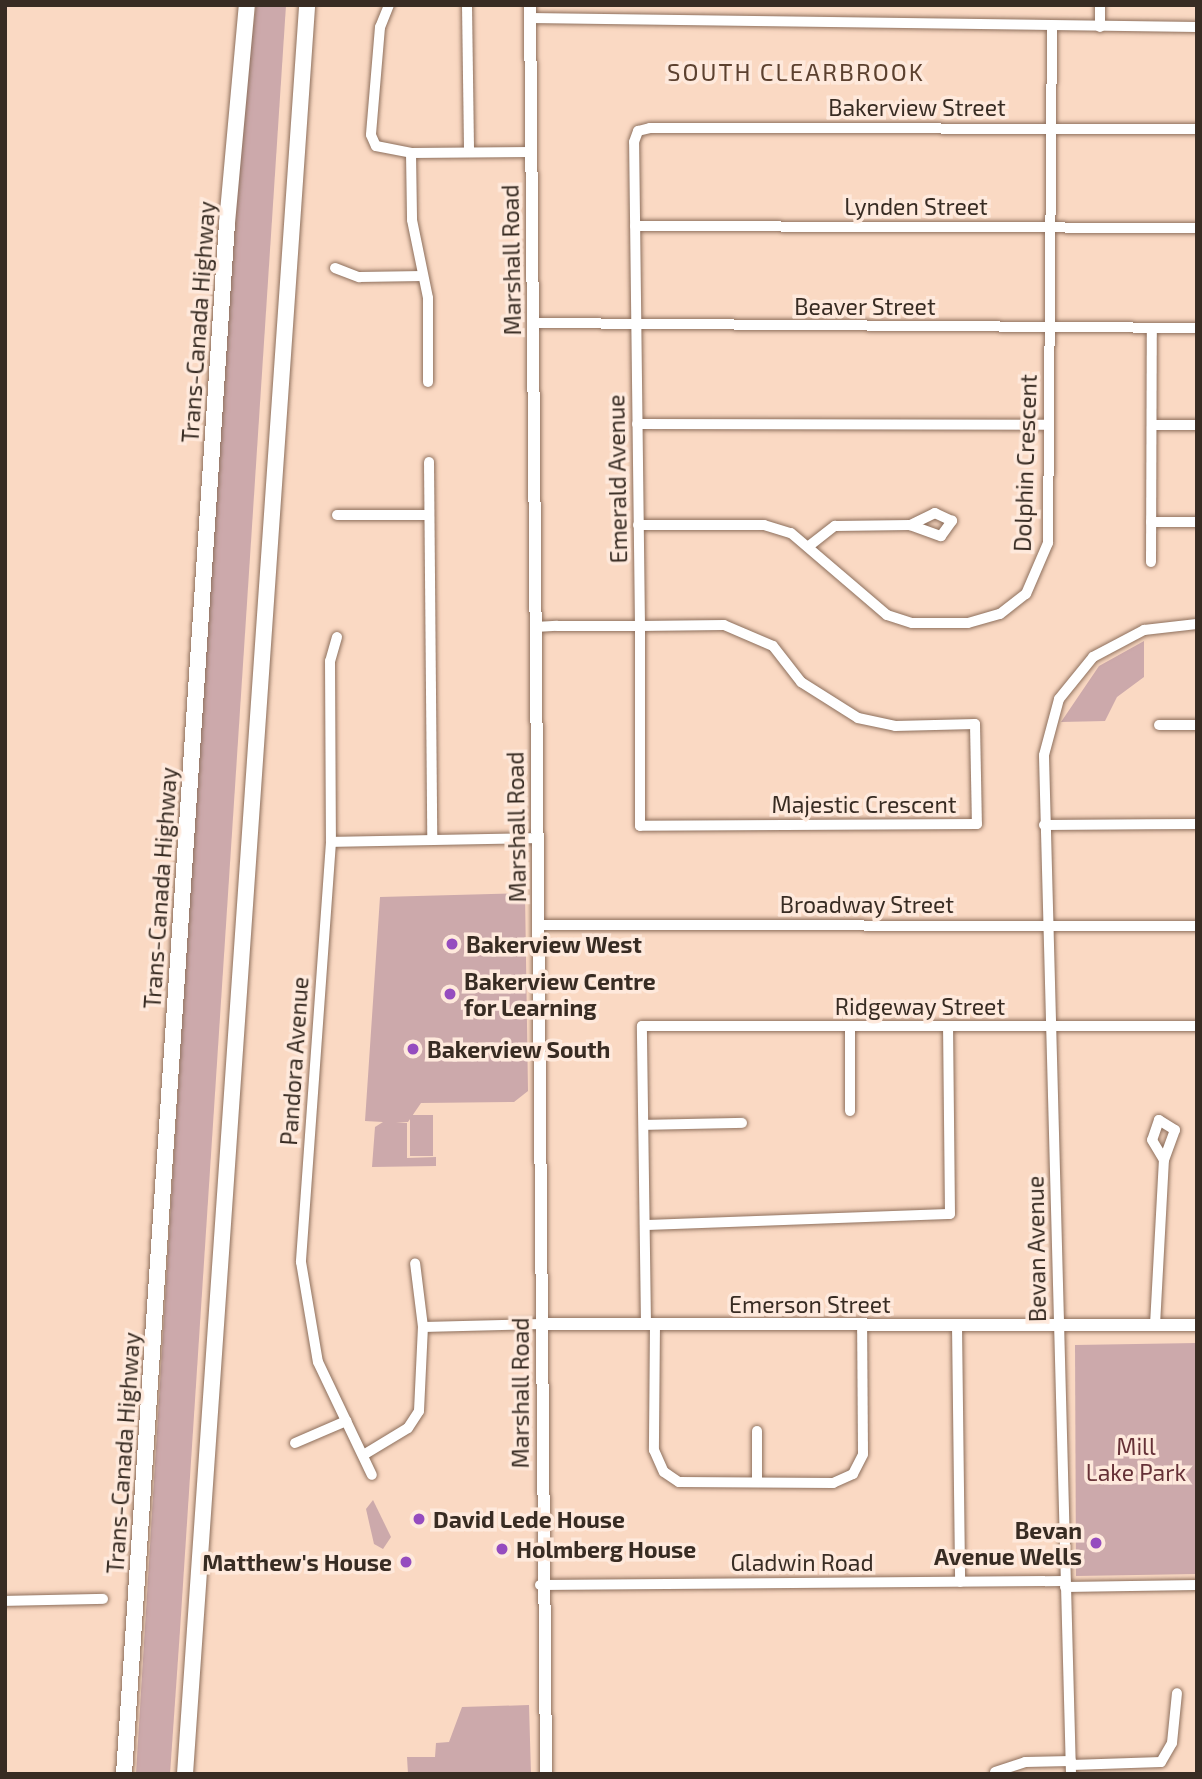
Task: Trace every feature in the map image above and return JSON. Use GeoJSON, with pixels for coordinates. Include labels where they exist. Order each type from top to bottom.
{"type":"FeatureCollection","features":[{"type":"Feature","properties":{"kind":"highway"},"geometry":{"type":"LineString","coordinates":[[227,223],[239,5]]}},
{"type":"Feature","properties":{"kind":"highway","name":"Trans-Canada Highway"},"geometry":{"type":"LineString","coordinates":[[124,1774],[227,223],[247,5]]}},
{"type":"Feature","properties":{"kind":"highway"},"geometry":{"type":"LineString","coordinates":[[185,1774],[307,5]]}},
{"type":"Feature","properties":{"kind":"main road","name":"Marshall Road"},"geometry":{"type":"LineString","coordinates":[[530,11],[542,1324],[540,1585],[546,1774]]}},
{"type":"Feature","properties":{"kind":"main road","name":"Emerson Street"},"geometry":{"type":"LineString","coordinates":[[542,1324],[1197,1325]]}},
{"type":"Feature","properties":{"kind":"street"},"geometry":{"type":"LineString","coordinates":[[389,5],[380,27],[371,135],[387,151],[531,152]]}},
{"type":"Feature","properties":{"kind":"street"},"geometry":{"type":"LineString","coordinates":[[467,5],[469,152]]}},
{"type":"Feature","properties":{"kind":"street"},"geometry":{"type":"LineString","coordinates":[[1100,5],[1100,27]]}},
{"type":"Feature","properties":{"kind":"street"},"geometry":{"type":"LineString","coordinates":[[530,11],[1052,26],[1197,27]]}},
{"type":"Feature","properties":{"kind":"street","name":"Dolphin Crescent"},"geometry":{"type":"LineString","coordinates":[[638,525],[764,525],[809,546],[898,621],[968,623],[1000,614],[1026,594],[1048,543],[1052,26]]}},
{"type":"Feature","properties":{"kind":"street","name":"Bakerview Street"},"geometry":{"type":"LineString","coordinates":[[638,131],[1197,129]]}},
{"type":"Feature","properties":{"kind":"street","name":"Emerald Avenue"},"geometry":{"type":"LineString","coordinates":[[638,131],[635,226],[640,826]]}},
{"type":"Feature","properties":{"kind":"street"},"geometry":{"type":"LineString","coordinates":[[411,153],[412,220],[423,276],[428,382]]}},
{"type":"Feature","properties":{"kind":"street","name":"Lynden Street"},"geometry":{"type":"LineString","coordinates":[[635,226],[1197,228]]}},
{"type":"Feature","properties":{"kind":"street"},"geometry":{"type":"LineString","coordinates":[[335,268],[359,276],[423,276]]}},
{"type":"Feature","properties":{"kind":"street","name":"Beaver Street"},"geometry":{"type":"LineString","coordinates":[[533,323],[636,326],[1197,328]]}},
{"type":"Feature","properties":{"kind":"street"},"geometry":{"type":"LineString","coordinates":[[1151,562],[1152,328]]}},
{"type":"Feature","properties":{"kind":"street"},"geometry":{"type":"LineString","coordinates":[[637,424],[1049,425]]}},
{"type":"Feature","properties":{"kind":"street"},"geometry":{"type":"LineString","coordinates":[[1152,425],[1197,425]]}},
{"type":"Feature","properties":{"kind":"street"},"geometry":{"type":"LineString","coordinates":[[429,462],[432,840]]}},
{"type":"Feature","properties":{"kind":"street"},"geometry":{"type":"LineString","coordinates":[[337,515],[429,516]]}},
{"type":"Feature","properties":{"kind":"street"},"geometry":{"type":"LineString","coordinates":[[1151,522],[1197,522]]}},
{"type":"Feature","properties":{"kind":"street"},"geometry":{"type":"LineString","coordinates":[[809,546],[835,526],[910,525]]}},
{"type":"Feature","properties":{"kind":"street","name":"Bevan Avenue"},"geometry":{"type":"LineString","coordinates":[[1071,1767],[1058,1325],[1054,1026],[1044,825],[1049,725],[1074,676],[1093,657],[1144,630],[1197,624]]}},
{"type":"Feature","properties":{"kind":"street","name":"Majestic Crescent"},"geometry":{"type":"LineString","coordinates":[[535,626],[724,625],[749,632],[773,646],[801,682],[858,718],[895,726],[975,724],[977,824],[640,826]]}},
{"type":"Feature","properties":{"kind":"street","name":"Pandora Avenue"},"geometry":{"type":"LineString","coordinates":[[337,637],[330,661],[331,842],[301,1262],[318,1362],[365,1454],[372,1475]]}},
{"type":"Feature","properties":{"kind":"street"},"geometry":{"type":"LineString","coordinates":[[1159,725],[1197,725]]}},
{"type":"Feature","properties":{"kind":"street"},"geometry":{"type":"LineString","coordinates":[[1044,825],[1197,824]]}},
{"type":"Feature","properties":{"kind":"street"},"geometry":{"type":"LineString","coordinates":[[331,842],[537,838]]}},
{"type":"Feature","properties":{"kind":"street","name":"Broadway Street"},"geometry":{"type":"LineString","coordinates":[[538,925],[1197,926]]}},
{"type":"Feature","properties":{"kind":"street","name":"Ridgeway Street"},"geometry":{"type":"LineString","coordinates":[[644,1125],[642,1026],[1197,1026]]}},
{"type":"Feature","properties":{"kind":"street"},"geometry":{"type":"LineString","coordinates":[[850,1026],[850,1111]]}},
{"type":"Feature","properties":{"kind":"street"},"geometry":{"type":"LineString","coordinates":[[645,1225],[950,1214],[948,1027]]}},
{"type":"Feature","properties":{"kind":"street"},"geometry":{"type":"LineString","coordinates":[[742,1123],[644,1125],[645,1225],[658,1463],[679,1482],[833,1483],[860,1465],[862,1325]]}},
{"type":"Feature","properties":{"kind":"street"},"geometry":{"type":"LineString","coordinates":[[1155,1325],[1164,1160]]}},
{"type":"Feature","properties":{"kind":"street"},"geometry":{"type":"LineString","coordinates":[[365,1454],[408,1428],[419,1411],[423,1327],[415,1263]]}},
{"type":"Feature","properties":{"kind":"street","name":"Emerson Street"},"geometry":{"type":"LineString","coordinates":[[423,1327],[542,1324]]}},
{"type":"Feature","properties":{"kind":"street"},"geometry":{"type":"LineString","coordinates":[[957,1325],[960,1582]]}},
{"type":"Feature","properties":{"kind":"street"},"geometry":{"type":"LineString","coordinates":[[295,1443],[346,1421]]}},
{"type":"Feature","properties":{"kind":"street"},"geometry":{"type":"LineString","coordinates":[[757,1431],[757,1481]]}},
{"type":"Feature","properties":{"kind":"street","name":"Gladwin Road"},"geometry":{"type":"LineString","coordinates":[[540,1585],[960,1582],[1197,1585]]}},
{"type":"Feature","properties":{"kind":"street"},"geometry":{"type":"LineString","coordinates":[[5,1601],[103,1599]]}},
{"type":"Feature","properties":{"kind":"street"},"geometry":{"type":"LineString","coordinates":[[995,1772],[1025,1762],[1071,1767],[1161,1762],[1172,1743],[1177,1693]]}},
{"type":"Feature","properties":{"kind":"green space"},"geometry":{"type":"Polygon","coordinates":[[[256,5],[286,5],[180,1630],[170,1774],[136,1774],[202,698],[242,115],[256,5]]]}},
{"type":"Feature","properties":{"kind":"green space"},"geometry":{"type":"Polygon","coordinates":[[[1144,641],[1144,677],[1117,697],[1105,721],[1061,722],[1099,666],[1144,641]]]}},
{"type":"Feature","properties":{"kind":"green space","name":"Bakerview Centre for Learning"},"geometry":{"type":"Polygon","coordinates":[[[525,893],[528,1091],[514,1102],[421,1103],[408,1122],[396,1122],[407,1123],[407,1158],[436,1157],[436,1166],[372,1167],[375,1127],[383,1122],[365,1121],[380,897],[525,893]]]}},
{"type":"Feature","properties":{"kind":"green space"},"geometry":{"type":"Polygon","coordinates":[[[410,1115],[433,1115],[433,1156],[410,1156],[410,1115]]]}},
{"type":"Feature","properties":{"kind":"green space","name":"Mill Lake Park"},"geometry":{"type":"Polygon","coordinates":[[[1197,1343],[1197,1574],[1076,1576],[1075,1345],[1197,1343]]]}},
{"type":"Feature","properties":{"kind":"green space"},"geometry":{"type":"Polygon","coordinates":[[[373,1500],[391,1537],[383,1549],[374,1544],[366,1509],[373,1500]]]}},
{"type":"Feature","properties":{"kind":"green space"},"geometry":{"type":"Polygon","coordinates":[[[529,1705],[531,1774],[408,1774],[407,1757],[435,1757],[436,1743],[449,1742],[462,1707],[529,1705]]]}},
{"type":"Feature","properties":{"kind":"place","name":"Bakerview West"},"geometry":{"type":"Point","coordinates":[452,944]}},
{"type":"Feature","properties":{"kind":"place","name":"Bakerview Centre for Learning"},"geometry":{"type":"Point","coordinates":[450,994]}},
{"type":"Feature","properties":{"kind":"place","name":"Bakerview South"},"geometry":{"type":"Point","coordinates":[413,1049]}},
{"type":"Feature","properties":{"kind":"place","name":"David Lede House"},"geometry":{"type":"Point","coordinates":[419,1519]}},
{"type":"Feature","properties":{"kind":"place","name":"Bevan Avenue Wells"},"geometry":{"type":"Point","coordinates":[1096,1543]}},
{"type":"Feature","properties":{"kind":"place","name":"Holmberg House"},"geometry":{"type":"Point","coordinates":[502,1549]}},
{"type":"Feature","properties":{"kind":"place","name":"Matthew's House"},"geometry":{"type":"Point","coordinates":[406,1562]}},
{"type":"Feature","properties":{"kind":"district","name":"SOUTH CLEARBROOK"},"geometry":{"type":"Point","coordinates":[796,72]}}]}
